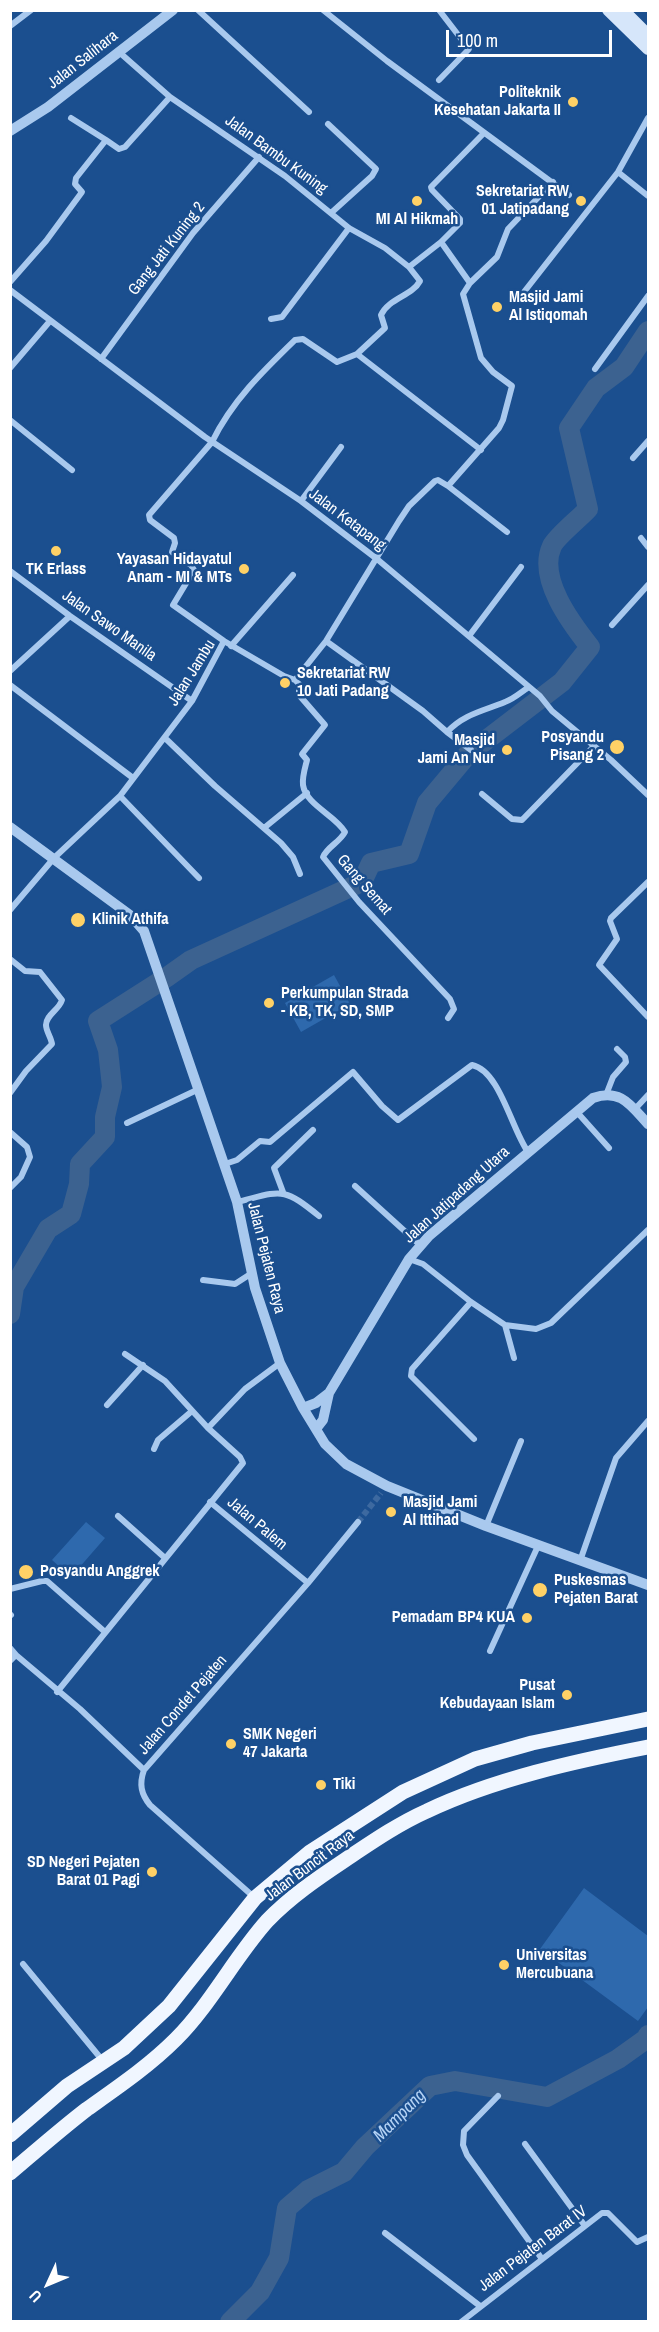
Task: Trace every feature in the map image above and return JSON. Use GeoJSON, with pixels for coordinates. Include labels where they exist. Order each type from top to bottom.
{"type":"FeatureCollection","features":[{"type":"Feature","properties":{"kind":"main road"},"geometry":{"type":"LineString","coordinates":[[608,10],[648,49]]}},
{"type":"Feature","properties":{"kind":"main road"},"geometry":{"type":"LineString","coordinates":[[623,10],[648,35]]}},
{"type":"Feature","properties":{"kind":"main road","name":"Jalan Buncit Raya"},"geometry":{"type":"LineString","coordinates":[[10,2135],[67,2086],[124,2048],[170,2006],[255,1898],[310,1852],[403,1792],[475,1759],[517,1747],[648,1719]]}},
{"type":"Feature","properties":{"kind":"main road","name":"Jalan Buncit Raya"},"geometry":{"type":"LineString","coordinates":[[10,2173],[86,2110],[141,2071],[175,2040],[191,2024],[268,1921],[304,1888],[392,1829],[428,1810],[505,1782],[577,1762],[648,1747]]}},
{"type":"Feature","properties":{"kind":"main road"},"geometry":{"type":"LineString","coordinates":[[213,1951],[228,1956],[233,1965]]}},
{"type":"Feature","properties":{"kind":"street"},"geometry":{"type":"LineString","coordinates":[[10,26],[31,10]]}},
{"type":"Feature","properties":{"kind":"street","name":"Jalan Salihara"},"geometry":{"type":"LineString","coordinates":[[10,131],[48,107],[173,10]]}},
{"type":"Feature","properties":{"kind":"street"},"geometry":{"type":"LineString","coordinates":[[198,10],[309,112]]}},
{"type":"Feature","properties":{"kind":"street"},"geometry":{"type":"LineString","coordinates":[[323,10],[569,195]]}},
{"type":"Feature","properties":{"kind":"street"},"geometry":{"type":"LineString","coordinates":[[439,10],[469,49],[439,80]]}},
{"type":"Feature","properties":{"kind":"street","name":"Jalan Bambu Kuning"},"geometry":{"type":"LineString","coordinates":[[118,51],[170,97],[285,176],[350,228],[378,243],[409,267],[419,278],[418,285],[384,309],[381,315],[385,328],[357,354]]}},
{"type":"Feature","properties":{"kind":"street"},"geometry":{"type":"LineString","coordinates":[[71,118],[118,148],[125,147],[170,97]]}},
{"type":"Feature","properties":{"kind":"street"},"geometry":{"type":"LineString","coordinates":[[524,292],[618,172],[648,118]]}},
{"type":"Feature","properties":{"kind":"street"},"geometry":{"type":"LineString","coordinates":[[328,124],[376,169],[372,176],[331,213]]}},
{"type":"Feature","properties":{"kind":"street"},"geometry":{"type":"LineString","coordinates":[[409,267],[441,242],[460,223],[459,217],[431,187],[484,133]]}},
{"type":"Feature","properties":{"kind":"street"},"geometry":{"type":"LineString","coordinates":[[10,282],[46,241],[80,194],[82,191],[75,184],[75,180],[105,140]]}},
{"type":"Feature","properties":{"kind":"street","name":"Gang Jati Kuning 2"},"geometry":{"type":"LineString","coordinates":[[101,359],[193,234],[258,157]]}},
{"type":"Feature","properties":{"kind":"street"},"geometry":{"type":"LineString","coordinates":[[618,172],[648,196]]}},
{"type":"Feature","properties":{"kind":"street"},"geometry":{"type":"LineString","coordinates":[[448,486],[502,423],[512,386],[493,372],[481,358],[462,298],[464,291],[495,259],[508,229],[553,182]]}},
{"type":"Feature","properties":{"kind":"street"},"geometry":{"type":"LineString","coordinates":[[271,319],[282,317],[350,228]]}},
{"type":"Feature","properties":{"kind":"street"},"geometry":{"type":"LineString","coordinates":[[441,242],[470,283]]}},
{"type":"Feature","properties":{"kind":"street","name":"Jalan Ketapang"},"geometry":{"type":"LineString","coordinates":[[10,290],[212,442],[301,501],[377,559],[540,696],[547,705],[648,795]]}},
{"type":"Feature","properties":{"kind":"street"},"geometry":{"type":"LineString","coordinates":[[595,369],[648,296]]}},
{"type":"Feature","properties":{"kind":"street"},"geometry":{"type":"LineString","coordinates":[[10,368],[50,321]]}},
{"type":"Feature","properties":{"kind":"street"},"geometry":{"type":"LineString","coordinates":[[224,641],[174,607],[174,602],[194,570],[191,565],[172,552],[174,538],[148,517],[212,442],[246,389],[295,340],[303,339],[337,362],[357,354],[481,450]]}},
{"type":"Feature","properties":{"kind":"street"},"geometry":{"type":"LineString","coordinates":[[10,420],[72,470]]}},
{"type":"Feature","properties":{"kind":"street"},"geometry":{"type":"LineString","coordinates":[[633,458],[648,441]]}},
{"type":"Feature","properties":{"kind":"street"},"geometry":{"type":"LineString","coordinates":[[301,501],[341,447]]}},
{"type":"Feature","properties":{"kind":"street"},"geometry":{"type":"LineString","coordinates":[[264,828],[307,793],[303,784],[307,760],[302,754],[325,725],[299,695],[299,684],[295,680],[326,641],[410,506],[438,480],[507,532]]}},
{"type":"Feature","properties":{"kind":"street"},"geometry":{"type":"LineString","coordinates":[[640,538],[648,547]]}},
{"type":"Feature","properties":{"kind":"street"},"geometry":{"type":"LineString","coordinates":[[468,636],[521,567]]}},
{"type":"Feature","properties":{"kind":"street","name":"Jalan Sawo Manila"},"geometry":{"type":"LineString","coordinates":[[10,571],[192,701]]}},
{"type":"Feature","properties":{"kind":"street"},"geometry":{"type":"LineString","coordinates":[[231,646],[293,575]]}},
{"type":"Feature","properties":{"kind":"street"},"geometry":{"type":"LineString","coordinates":[[612,625],[648,585]]}},
{"type":"Feature","properties":{"kind":"street"},"geometry":{"type":"LineString","coordinates":[[10,671],[70,616]]}},
{"type":"Feature","properties":{"kind":"street","name":"Jalan Jambu"},"geometry":{"type":"LineString","coordinates":[[10,910],[54,858],[120,796],[192,701],[224,641],[295,680]]}},
{"type":"Feature","properties":{"kind":"street"},"geometry":{"type":"LineString","coordinates":[[326,641],[423,711],[471,750]]}},
{"type":"Feature","properties":{"kind":"street"},"geometry":{"type":"LineString","coordinates":[[10,685],[133,778]]}},
{"type":"Feature","properties":{"kind":"street"},"geometry":{"type":"LineString","coordinates":[[447,732],[455,723],[472,713],[506,702],[529,687]]}},
{"type":"Feature","properties":{"kind":"street"},"geometry":{"type":"LineString","coordinates":[[165,738],[288,851],[300,874]]}},
{"type":"Feature","properties":{"kind":"street"},"geometry":{"type":"LineString","coordinates":[[482,794],[512,819],[522,820],[594,746]]}},
{"type":"Feature","properties":{"kind":"street","name":"Gang Semat"},"geometry":{"type":"LineString","coordinates":[[307,793],[344,831],[342,837],[323,856],[359,902],[450,999],[454,1009],[448,1018]]}},
{"type":"Feature","properties":{"kind":"street"},"geometry":{"type":"LineString","coordinates":[[120,796],[199,878]]}},
{"type":"Feature","properties":{"kind":"street","name":"Jalan Pejaten Raya"},"geometry":{"type":"LineString","coordinates":[[10,827],[138,922],[144,931],[225,1164],[237,1203],[252,1272],[280,1363],[325,1444],[346,1464],[384,1490],[648,1585]]}},
{"type":"Feature","properties":{"kind":"street"},"geometry":{"type":"LineString","coordinates":[[648,882],[611,918],[617,939],[599,965],[648,1017]]}},
{"type":"Feature","properties":{"kind":"street"},"geometry":{"type":"LineString","coordinates":[[10,959],[25,971],[40,972],[62,1000],[48,1019],[46,1026],[52,1044],[26,1071],[10,1093]]}},
{"type":"Feature","properties":{"kind":"street"},"geometry":{"type":"LineString","coordinates":[[617,1049],[625,1057],[626,1062],[613,1077],[606,1095],[620,1096],[648,1124]]}},
{"type":"Feature","properties":{"kind":"street"},"geometry":{"type":"LineString","coordinates":[[225,1164],[237,1160],[260,1141],[270,1142],[353,1072],[381,1106],[398,1120],[472,1065],[482,1069],[494,1080],[507,1112],[528,1152]]}},
{"type":"Feature","properties":{"kind":"street"},"geometry":{"type":"LineString","coordinates":[[127,1122],[200,1089]]}},
{"type":"Feature","properties":{"kind":"street","name":"Jalan Jatipadang Utara"},"geometry":{"type":"LineString","coordinates":[[316,1429],[323,1420],[329,1393],[409,1259],[420,1245],[576,1111],[593,1098],[606,1095]]}},
{"type":"Feature","properties":{"kind":"street"},"geometry":{"type":"LineString","coordinates":[[635,1109],[648,1095]]}},
{"type":"Feature","properties":{"kind":"street"},"geometry":{"type":"LineString","coordinates":[[576,1111],[609,1148]]}},
{"type":"Feature","properties":{"kind":"street"},"geometry":{"type":"LineString","coordinates":[[283,1192],[274,1168],[314,1130]]}},
{"type":"Feature","properties":{"kind":"street"},"geometry":{"type":"LineString","coordinates":[[10,1132],[27,1147],[30,1157],[21,1177],[10,1188]]}},
{"type":"Feature","properties":{"kind":"street"},"geometry":{"type":"LineString","coordinates":[[355,1186],[420,1245]]}},
{"type":"Feature","properties":{"kind":"street"},"geometry":{"type":"LineString","coordinates":[[237,1203],[271,1193],[283,1192],[295,1197],[319,1216]]}},
{"type":"Feature","properties":{"kind":"street"},"geometry":{"type":"LineString","coordinates":[[409,1259],[423,1264],[471,1302],[506,1325],[536,1329],[551,1323],[648,1230]]}},
{"type":"Feature","properties":{"kind":"street"},"geometry":{"type":"LineString","coordinates":[[203,1280],[235,1284],[252,1272]]}},
{"type":"Feature","properties":{"kind":"street"},"geometry":{"type":"LineString","coordinates":[[471,1302],[412,1370],[411,1376],[474,1439]]}},
{"type":"Feature","properties":{"kind":"street"},"geometry":{"type":"LineString","coordinates":[[506,1325],[514,1358]]}},
{"type":"Feature","properties":{"kind":"street"},"geometry":{"type":"LineString","coordinates":[[125,1354],[165,1381],[208,1428],[243,1461],[240,1468],[210,1502]]}},
{"type":"Feature","properties":{"kind":"street"},"geometry":{"type":"LineString","coordinates":[[208,1428],[245,1389],[280,1363]]}},
{"type":"Feature","properties":{"kind":"street"},"geometry":{"type":"LineString","coordinates":[[107,1405],[143,1365]]}},
{"type":"Feature","properties":{"kind":"street","name":"Jalan Jatipadang Utara"},"geometry":{"type":"LineString","coordinates":[[303,1408],[316,1403],[329,1393]]}},
{"type":"Feature","properties":{"kind":"street"},"geometry":{"type":"LineString","coordinates":[[154,1449],[158,1440],[192,1411]]}},
{"type":"Feature","properties":{"kind":"street"},"geometry":{"type":"LineString","coordinates":[[580,1561],[612,1466],[621,1450],[648,1421]]}},
{"type":"Feature","properties":{"kind":"street"},"geometry":{"type":"LineString","coordinates":[[486,1526],[521,1441]]}},
{"type":"Feature","properties":{"kind":"street","name":"Jalan Palem"},"geometry":{"type":"LineString","coordinates":[[57,1692],[210,1502],[308,1583]]}},
{"type":"Feature","properties":{"kind":"street"},"geometry":{"type":"LineString","coordinates":[[118,1516],[165,1558]]}},
{"type":"Feature","properties":{"kind":"street","name":"Jalan Condet Pejaten"},"geometry":{"type":"LineString","coordinates":[[255,1898],[150,1805],[141,1789],[144,1770],[308,1583],[358,1522]]}},
{"type":"Feature","properties":{"kind":"street"},"geometry":{"type":"LineString","coordinates":[[490,1651],[538,1546]]}},
{"type":"Feature","properties":{"kind":"street"},"geometry":{"type":"LineString","coordinates":[[10,1589],[42,1581],[48,1582],[105,1632]]}},
{"type":"Feature","properties":{"kind":"street"},"geometry":{"type":"LineString","coordinates":[[10,1648],[57,1692],[80,1709],[144,1770]]}},
{"type":"Feature","properties":{"kind":"street"},"geometry":{"type":"LineString","coordinates":[[10,1661],[16,1655]]}},
{"type":"Feature","properties":{"kind":"street"},"geometry":{"type":"LineString","coordinates":[[23,1964],[104,2062]]}},
{"type":"Feature","properties":{"kind":"street"},"geometry":{"type":"LineString","coordinates":[[498,2096],[464,2131],[463,2145],[467,2155],[542,2259]]}},
{"type":"Feature","properties":{"kind":"street"},"geometry":{"type":"LineString","coordinates":[[525,2144],[585,2226]]}},
{"type":"Feature","properties":{"kind":"street","name":"Jalan Pejaten Barat IV"},"geometry":{"type":"LineString","coordinates":[[461,2322],[605,2212],[638,2242],[648,2237]]}},
{"type":"Feature","properties":{"kind":"street"},"geometry":{"type":"LineString","coordinates":[[385,2233],[480,2306]]}},
{"type":"Feature","properties":{"kind":"shaded area"},"geometry":{"type":"Polygon","coordinates":[[[334,975],[350,1004],[301,1032],[285,1003],[334,975]]]}},
{"type":"Feature","properties":{"kind":"shaded area"},"geometry":{"type":"Polygon","coordinates":[[[86,1522],[105,1538],[71,1577],[52,1560],[86,1522]]]}},
{"type":"Feature","properties":{"kind":"shaded area"},"geometry":{"type":"Polygon","coordinates":[[[584,1888],[648,1936],[648,2007],[638,2021],[540,1949],[584,1888]]]}},
{"type":"Feature","properties":{"kind":"waterway"},"geometry":{"type":"LineString","coordinates":[[10,1314],[14,1287],[48,1229],[71,1214],[79,1184],[80,1164],[105,1137],[105,1117],[112,1087],[108,1050],[98,1021],[191,960],[362,882],[371,863],[409,854],[427,803],[468,754],[562,682],[590,647],[558,600],[549,572],[552,546],[588,509],[569,428],[596,388],[624,367],[648,331]]}},
{"type":"Feature","properties":{"kind":"waterway","name":"Mampang"},"geometry":{"type":"LineString","coordinates":[[230,2322],[260,2292],[279,2258],[287,2208],[308,2190],[344,2172],[365,2147],[430,2086],[455,2081],[547,2097],[618,2059],[646,2039],[648,2035]]}},
{"type":"Feature","properties":{"kind":"tunnel"},"geometry":{"type":"LineString","coordinates":[[358,1522],[381,1493]]}},
{"type":"Feature","properties":{"kind":"place","name":"Politeknik Kesehatan Jakarta II"},"geometry":{"type":"Point","coordinates":[573,102]}},
{"type":"Feature","properties":{"kind":"place","name":"MI Al Hikmah"},"geometry":{"type":"Point","coordinates":[417,201]}},
{"type":"Feature","properties":{"kind":"place","name":"Sekretariat RW 01 Jatipadang"},"geometry":{"type":"Point","coordinates":[581,201]}},
{"type":"Feature","properties":{"kind":"place","name":"Masjid Jami Al Istiqomah"},"geometry":{"type":"Point","coordinates":[497,307]}},
{"type":"Feature","properties":{"kind":"place","name":"TK Erlass"},"geometry":{"type":"Point","coordinates":[56,551]}},
{"type":"Feature","properties":{"kind":"place","name":"Yayasan Hidayatul Anam - MI & MTs"},"geometry":{"type":"Point","coordinates":[244,569]}},
{"type":"Feature","properties":{"kind":"place","name":"Sekretariat RW 10 Jati Padang"},"geometry":{"type":"Point","coordinates":[285,683]}},
{"type":"Feature","properties":{"kind":"place","name":"Posyandu Pisang 2"},"geometry":{"type":"Point","coordinates":[617,747]}},
{"type":"Feature","properties":{"kind":"place","name":"Masjid Jami An Nur"},"geometry":{"type":"Point","coordinates":[507,750]}},
{"type":"Feature","properties":{"kind":"place","name":"Klinik Athifa"},"geometry":{"type":"Point","coordinates":[78,920]}},
{"type":"Feature","properties":{"kind":"place","name":"Perkumpulan Strada - KB, TK, SD, SMP"},"geometry":{"type":"Point","coordinates":[269,1003]}},
{"type":"Feature","properties":{"kind":"place","name":"Masjid Jami Al Ittihad"},"geometry":{"type":"Point","coordinates":[391,1512]}},
{"type":"Feature","properties":{"kind":"place","name":"Posyandu Anggrek"},"geometry":{"type":"Point","coordinates":[26,1572]}},
{"type":"Feature","properties":{"kind":"place","name":"Puskesmas Pejaten Barat"},"geometry":{"type":"Point","coordinates":[540,1590]}},
{"type":"Feature","properties":{"kind":"place","name":"Pemadam BP4 KUA"},"geometry":{"type":"Point","coordinates":[527,1618]}},
{"type":"Feature","properties":{"kind":"place","name":"Pusat Kebudayaan Islam"},"geometry":{"type":"Point","coordinates":[567,1695]}},
{"type":"Feature","properties":{"kind":"place","name":"SMK Negeri 47 Jakarta"},"geometry":{"type":"Point","coordinates":[231,1744]}},
{"type":"Feature","properties":{"kind":"place","name":"Tiki"},"geometry":{"type":"Point","coordinates":[321,1785]}},
{"type":"Feature","properties":{"kind":"place","name":"SD Negeri Pejaten Barat 01 Pagi"},"geometry":{"type":"Point","coordinates":[152,1872]}},
{"type":"Feature","properties":{"kind":"place","name":"Universitas Mercubuana"},"geometry":{"type":"Point","coordinates":[504,1965]}}]}
